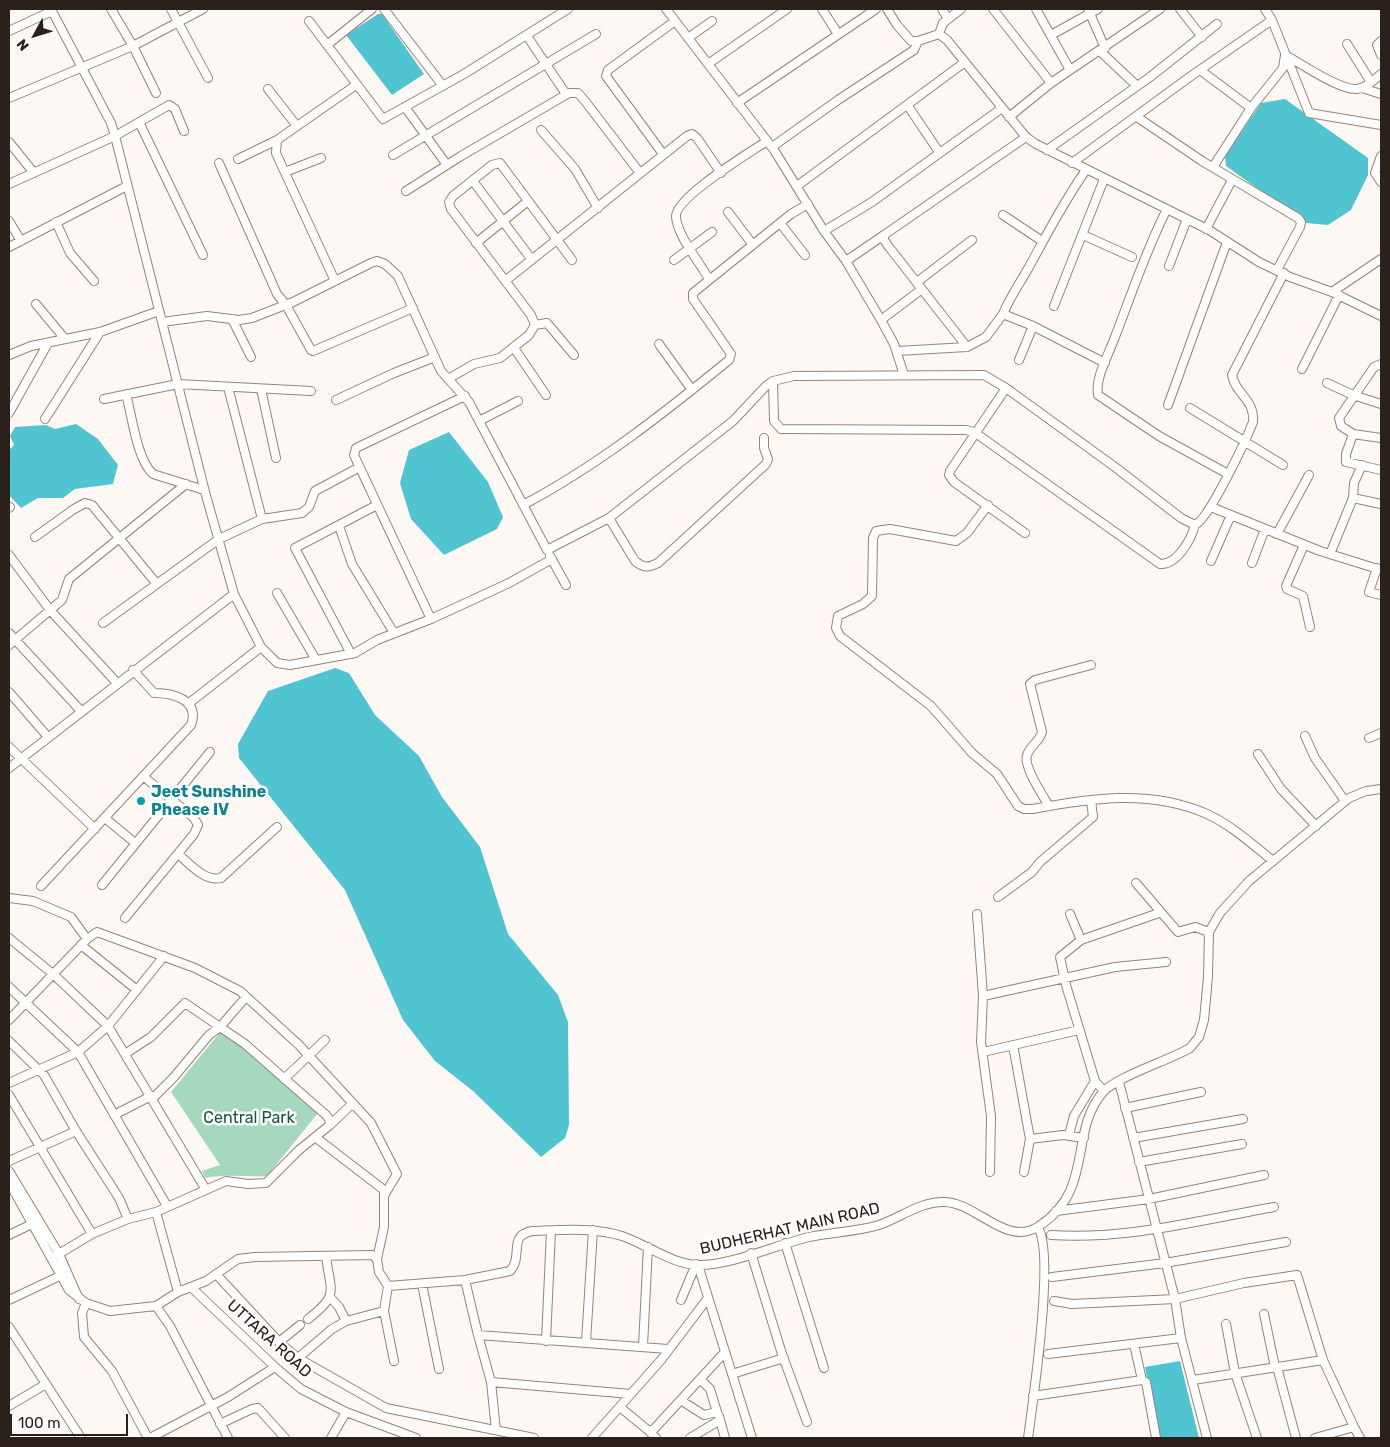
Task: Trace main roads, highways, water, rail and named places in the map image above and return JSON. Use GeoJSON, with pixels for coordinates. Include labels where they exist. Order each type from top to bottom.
{"type":"FeatureCollection","features":[{"type":"Feature","properties":{"kind":"water"},"geometry":{"type":"Polygon","coordinates":[[[378,14],[382,14],[424,74],[392,95],[346,35],[378,14]]]}},
{"type":"Feature","properties":{"kind":"water"},"geometry":{"type":"Polygon","coordinates":[[[1285,99],[1368,158],[1368,175],[1351,210],[1328,225],[1306,223],[1226,166],[1225,156],[1261,103],[1285,99]]]}},
{"type":"Feature","properties":{"kind":"water"},"geometry":{"type":"Polygon","coordinates":[[[76,424],[98,439],[118,465],[113,484],[75,489],[63,498],[38,498],[21,508],[9,495],[9,450],[14,445],[10,436],[15,427],[46,425],[55,429],[76,424]]]}},
{"type":"Feature","properties":{"kind":"water"},"geometry":{"type":"Polygon","coordinates":[[[449,432],[488,482],[503,517],[497,529],[444,555],[411,519],[400,483],[409,450],[449,432]]]}},
{"type":"Feature","properties":{"kind":"water"},"geometry":{"type":"Polygon","coordinates":[[[335,668],[349,673],[375,715],[419,756],[442,797],[480,847],[508,934],[558,995],[568,1022],[569,1125],[565,1138],[541,1157],[473,1091],[435,1061],[403,1020],[345,890],[239,758],[238,744],[268,691],[335,668]]]}},
{"type":"Feature","properties":{"kind":"water"},"geometry":{"type":"Polygon","coordinates":[[[1180,1361],[1199,1438],[1161,1438],[1156,1427],[1145,1367],[1180,1361]]]}},
{"type":"Feature","properties":{"kind":"place","name":"Jeet Sunshine Phease IV"},"geometry":{"type":"Point","coordinates":[141,801]}},
{"type":"Feature","properties":{"kind":"park label","name":"Central Park"},"geometry":{"type":"Point","coordinates":[249,1118]}}]}
